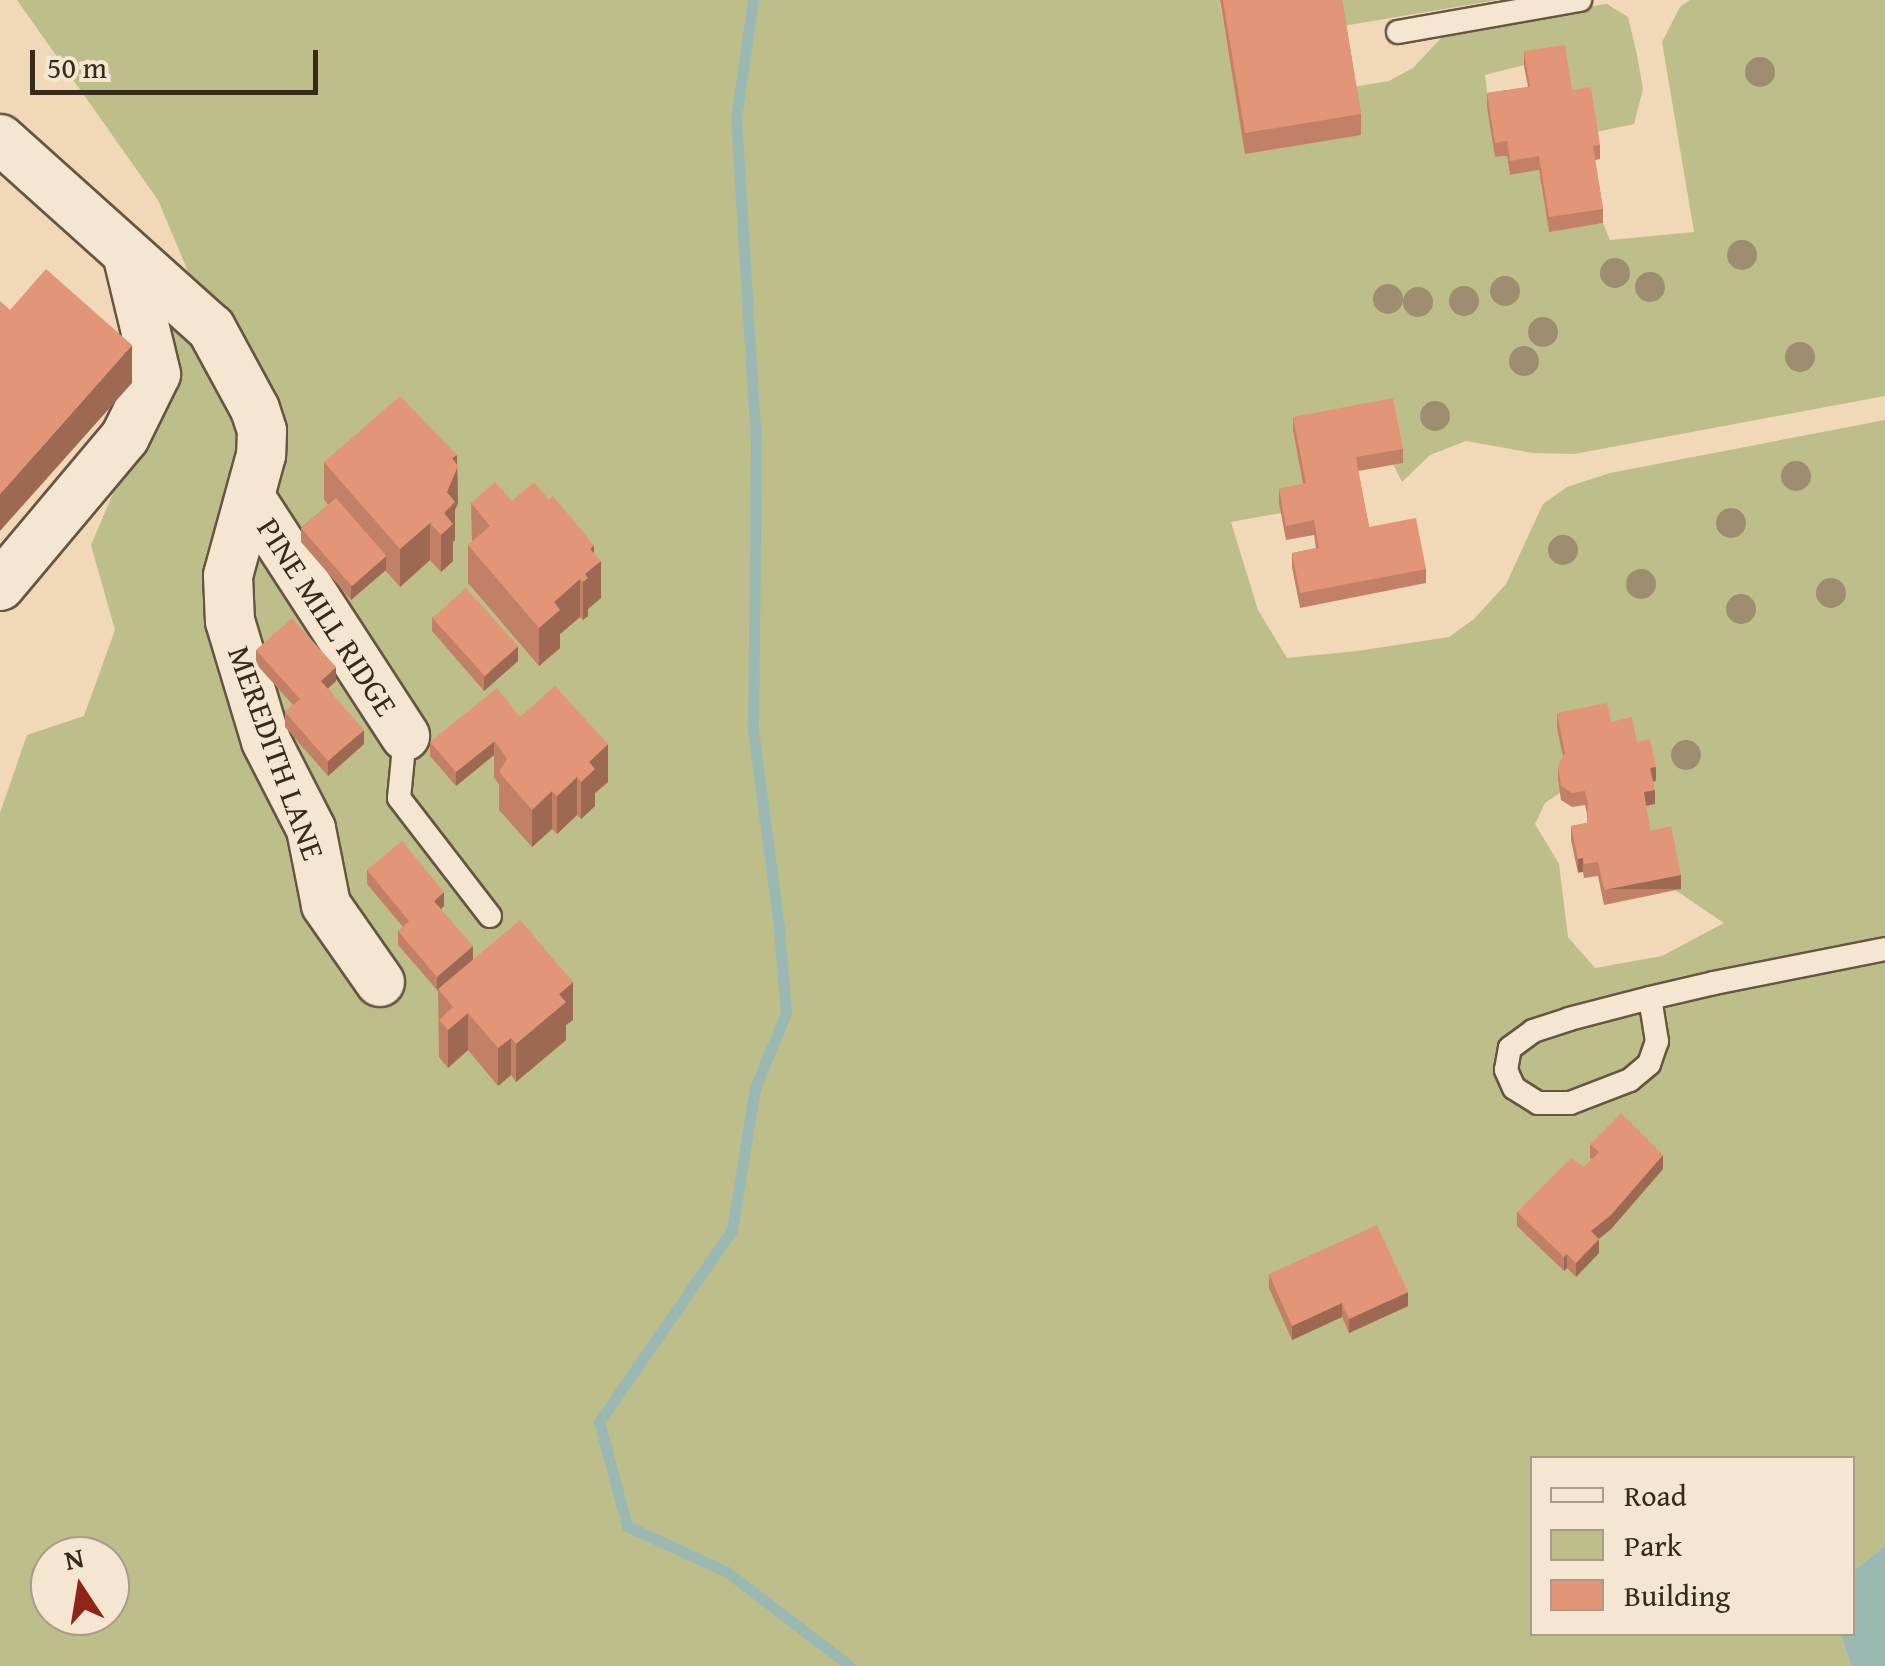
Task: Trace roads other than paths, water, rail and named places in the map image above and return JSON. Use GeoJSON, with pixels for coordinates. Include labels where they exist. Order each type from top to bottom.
{"type":"FeatureCollection","features":[{"type":"Feature","properties":{"kind":"street","name":"MEREDITH LANE"},"geometry":{"type":"LineString","coordinates":[[0,139],[210,328],[234,366],[262,431],[226,598],[241,664],[266,741],[311,829],[326,905],[380,982]]}},
{"type":"Feature","properties":{"kind":"street"},"geometry":{"type":"LineString","coordinates":[[0,586],[125,437],[156,374],[128,257]]}},
{"type":"Feature","properties":{"kind":"street","name":"PINE MILL RIDGE"},"geometry":{"type":"LineString","coordinates":[[250,497],[405,736]]}},
{"type":"Feature","properties":{"kind":"lane"},"geometry":{"type":"LineString","coordinates":[[1398,32],[1580,0]]}},
{"type":"Feature","properties":{"kind":"lane"},"geometry":{"type":"LineString","coordinates":[[405,736],[399,798],[490,916]]}},
{"type":"Feature","properties":{"kind":"lane"},"geometry":{"type":"LineString","coordinates":[[1650,998],[1656,1041],[1649,1064],[1630,1080],[1570,1104],[1538,1103],[1514,1088],[1506,1070],[1510,1048],[1533,1031],[1650,998],[1885,949]]}},
{"type":"Feature","properties":{"kind":"water"},"geometry":{"type":"Polygon","coordinates":[[[1885,1546],[1885,1666],[1851,1666],[1842,1636],[1855,1636],[1855,1569],[1885,1546]]]}},
{"type":"Feature","properties":{"kind":"waterway"},"geometry":{"type":"LineString","coordinates":[[753,0],[736,118],[756,441],[753,730],[786,1013],[755,1088],[732,1230],[599,1422],[627,1526],[727,1572],[850,1666]]}}]}
